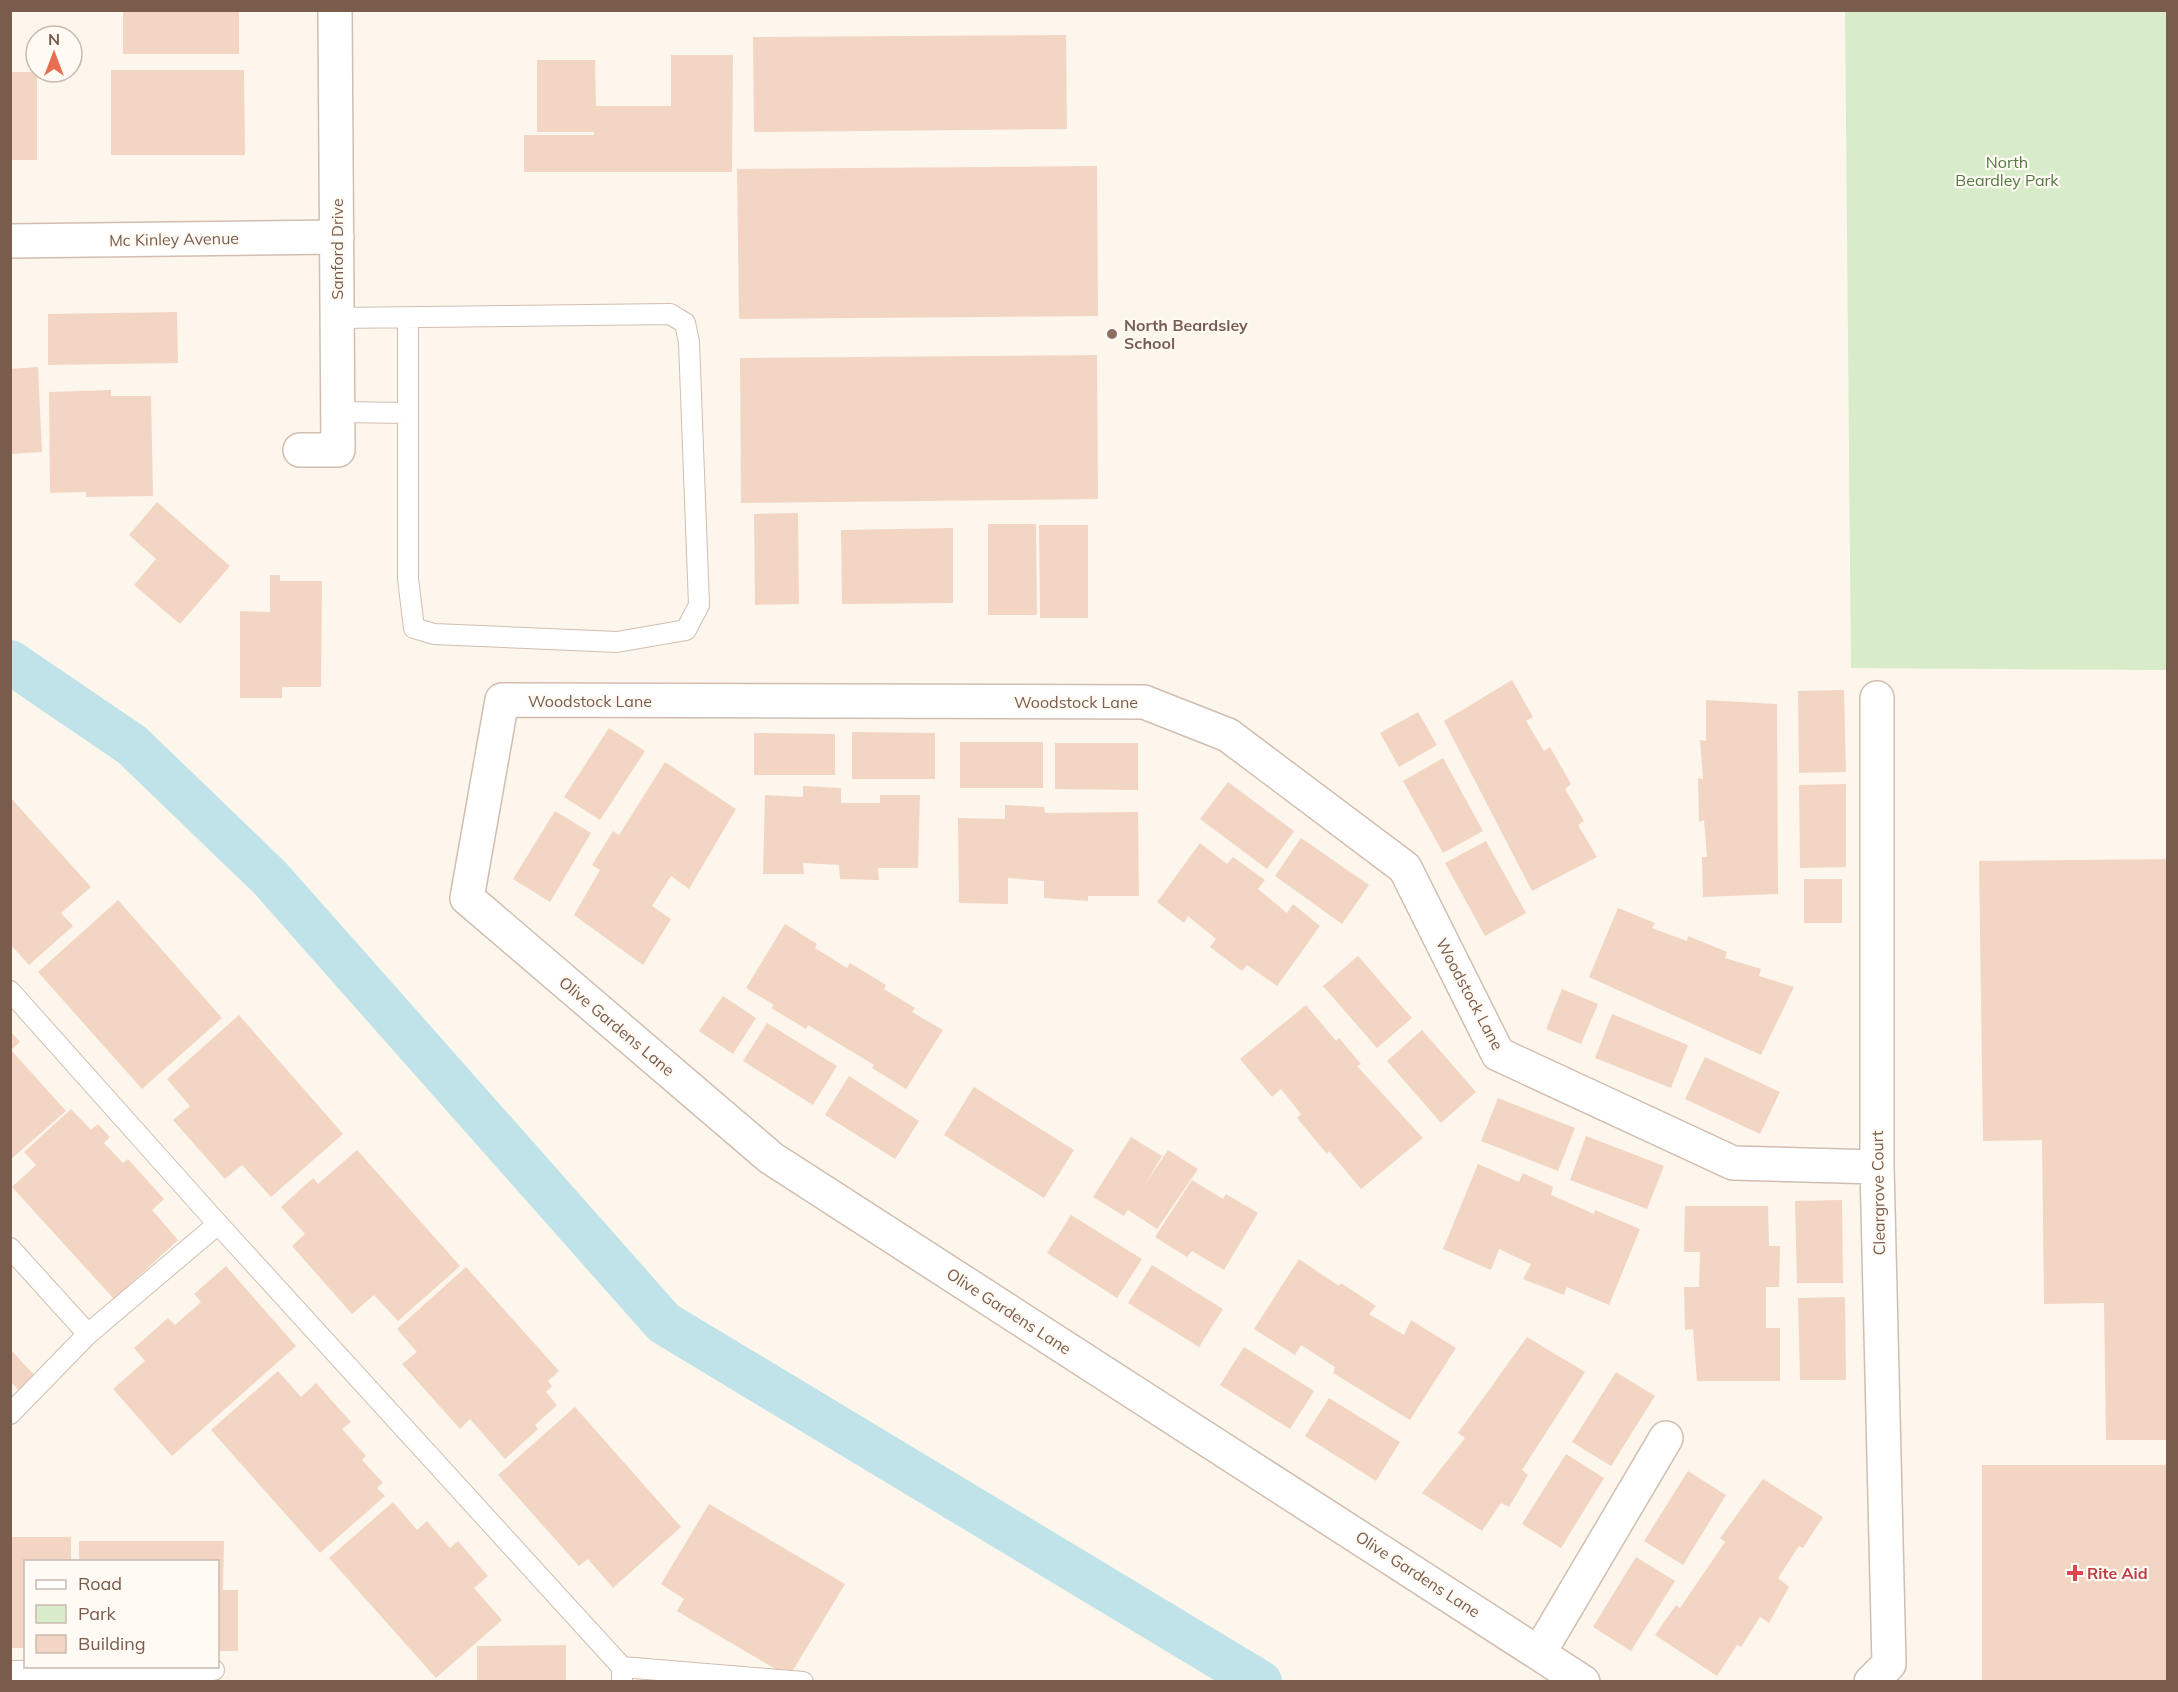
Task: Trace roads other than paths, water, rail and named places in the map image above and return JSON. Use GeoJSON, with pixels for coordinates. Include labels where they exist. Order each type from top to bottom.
{"type":"FeatureCollection","features":[{"type":"Feature","properties":{"kind":"street","name":"Sanford Drive"},"geometry":{"type":"LineString","coordinates":[[300,450],[338,450],[335,10]]}},
{"type":"Feature","properties":{"kind":"street","name":"Mc Kinley Avenue"},"geometry":{"type":"LineString","coordinates":[[10,241],[337,237]]}},
{"type":"Feature","properties":{"kind":"street","name":"Cleargrove Court"},"geometry":{"type":"LineString","coordinates":[[1871,1682],[1889,1664],[1876,1167],[1876,698]]}},
{"type":"Feature","properties":{"kind":"street","name":"Woodstock Lane"},"geometry":{"type":"LineString","coordinates":[[467,898],[502,700],[1144,702],[1228,735],[1405,868],[1498,1054],[1733,1162],[1876,1167]]}},
{"type":"Feature","properties":{"kind":"street","name":"Olive Gardens Lane"},"geometry":{"type":"LineString","coordinates":[[467,898],[771,1158],[1583,1682]]}},
{"type":"Feature","properties":{"kind":"street"},"geometry":{"type":"LineString","coordinates":[[1539,1653],[1666,1438]]}},
{"type":"Feature","properties":{"kind":"lane"},"geometry":{"type":"LineString","coordinates":[[337,318],[408,317],[670,314],[685,323],[689,342],[699,605],[686,630],[617,642],[434,634],[414,628],[408,579],[408,317]]}},
{"type":"Feature","properties":{"kind":"lane"},"geometry":{"type":"LineString","coordinates":[[338,412],[408,413]]}},
{"type":"Feature","properties":{"kind":"lane"},"geometry":{"type":"LineString","coordinates":[[10,991],[622,1674],[802,1682]]}},
{"type":"Feature","properties":{"kind":"lane"},"geometry":{"type":"LineString","coordinates":[[10,1414],[88,1334],[218,1224]]}},
{"type":"Feature","properties":{"kind":"lane"},"geometry":{"type":"LineString","coordinates":[[10,1248],[88,1334]]}},
{"type":"Feature","properties":{"kind":"lane"},"geometry":{"type":"LineString","coordinates":[[10,1671],[214,1670]]}},
{"type":"Feature","properties":{"kind":"waterway"},"geometry":{"type":"LineString","coordinates":[[10,662],[132,745],[270,878],[664,1323],[1260,1682]]}},
{"type":"Feature","properties":{"kind":"place","name":"North Beardsley School"},"geometry":{"type":"Point","coordinates":[1112,334]}},
{"type":"Feature","properties":{"kind":"place","name":"Rite Aid"},"geometry":{"type":"Point","coordinates":[2075,1573]}},
{"type":"Feature","properties":{"kind":"park label","name":"North Beardley Park"},"geometry":{"type":"Point","coordinates":[2007,171]}}]}
